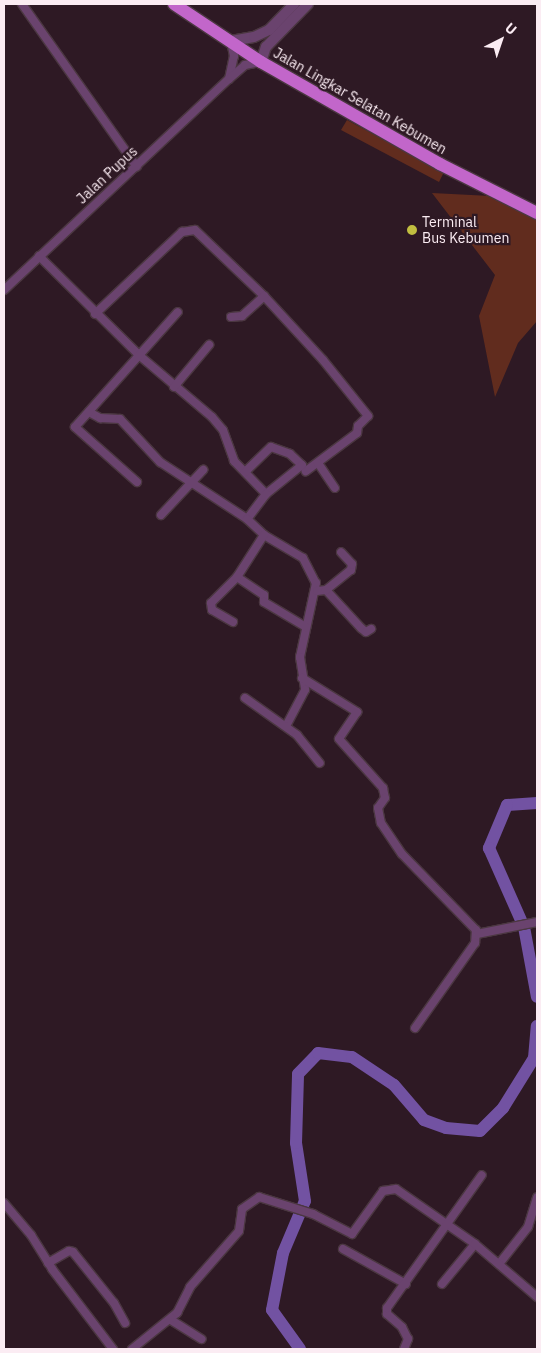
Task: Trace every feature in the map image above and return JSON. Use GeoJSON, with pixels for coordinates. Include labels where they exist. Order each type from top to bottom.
{"type":"FeatureCollection","features":[{"type":"Feature","properties":{"kind":"highway","name":"Jalan Lingkar Selatan Kebumen"},"geometry":{"type":"LineString","coordinates":[[174,4],[261,62],[440,164],[537,213]]}},
{"type":"Feature","properties":{"kind":"street"},"geometry":{"type":"LineString","coordinates":[[22,4],[137,167]]}},
{"type":"Feature","properties":{"kind":"street"},"geometry":{"type":"LineString","coordinates":[[229,79],[234,56],[231,41],[254,37],[269,30],[294,4]]}},
{"type":"Feature","properties":{"kind":"street"},"geometry":{"type":"LineString","coordinates":[[261,62],[266,47],[308,4]]}},
{"type":"Feature","properties":{"kind":"street","name":"Jalan Pupus"},"geometry":{"type":"LineString","coordinates":[[4,290],[229,79],[245,65],[261,62]]}},
{"type":"Feature","properties":{"kind":"street"},"geometry":{"type":"LineString","coordinates":[[95,314],[182,232],[190,228],[264,296],[323,360],[368,416],[358,426],[356,433],[318,463],[266,494],[247,519]]}},
{"type":"Feature","properties":{"kind":"street"},"geometry":{"type":"LineString","coordinates":[[40,256],[95,314],[140,356],[220,425],[231,456],[266,494]]}},
{"type":"Feature","properties":{"kind":"street"},"geometry":{"type":"LineString","coordinates":[[231,317],[242,316],[264,296]]}},
{"type":"Feature","properties":{"kind":"street"},"geometry":{"type":"LineString","coordinates":[[136,482],[75,429],[178,312]]}},
{"type":"Feature","properties":{"kind":"street"},"geometry":{"type":"LineString","coordinates":[[174,386],[209,345]]}},
{"type":"Feature","properties":{"kind":"street"},"geometry":{"type":"LineString","coordinates":[[88,412],[100,418],[120,419],[160,462],[193,481],[227,508],[247,519],[264,536],[303,558],[315,577],[317,592],[306,627],[300,657],[305,690],[286,726]]}},
{"type":"Feature","properties":{"kind":"street"},"geometry":{"type":"LineString","coordinates":[[245,472],[271,447],[290,454],[305,470]]}},
{"type":"Feature","properties":{"kind":"street"},"geometry":{"type":"LineString","coordinates":[[318,463],[335,488]]}},
{"type":"Feature","properties":{"kind":"street"},"geometry":{"type":"LineString","coordinates":[[161,516],[203,470]]}},
{"type":"Feature","properties":{"kind":"street"},"geometry":{"type":"LineString","coordinates":[[233,622],[210,607],[237,576],[264,536]]}},
{"type":"Feature","properties":{"kind":"street"},"geometry":{"type":"LineString","coordinates":[[317,592],[326,590],[352,567],[341,552]]}},
{"type":"Feature","properties":{"kind":"street"},"geometry":{"type":"LineString","coordinates":[[237,576],[264,595],[264,602],[306,627]]}},
{"type":"Feature","properties":{"kind":"street"},"geometry":{"type":"LineString","coordinates":[[326,590],[361,628],[366,632],[371,629]]}},
{"type":"Feature","properties":{"kind":"street"},"geometry":{"type":"LineString","coordinates":[[302,678],[356,712],[339,739],[384,788],[385,798],[378,808],[381,823],[402,854],[466,918],[477,934],[475,943],[415,1028]]}},
{"type":"Feature","properties":{"kind":"street"},"geometry":{"type":"LineString","coordinates":[[245,698],[286,726],[320,763]]}},
{"type":"Feature","properties":{"kind":"street"},"geometry":{"type":"LineString","coordinates":[[477,934],[506,926],[536,922]]}},
{"type":"Feature","properties":{"kind":"street"},"geometry":{"type":"LineString","coordinates":[[404,1349],[408,1339],[386,1311],[482,1175]]}},
{"type":"Feature","properties":{"kind":"street"},"geometry":{"type":"LineString","coordinates":[[132,1349],[168,1322],[190,1287],[239,1231],[242,1209],[249,1202],[259,1197],[313,1214],[354,1234],[384,1191],[392,1188],[475,1244],[537,1297]]}},
{"type":"Feature","properties":{"kind":"street"},"geometry":{"type":"LineString","coordinates":[[499,1264],[528,1227],[537,1197]]}},
{"type":"Feature","properties":{"kind":"street"},"geometry":{"type":"LineString","coordinates":[[4,1203],[31,1235],[48,1263],[113,1349]]}},
{"type":"Feature","properties":{"kind":"street"},"geometry":{"type":"LineString","coordinates":[[442,1284],[475,1244]]}},
{"type":"Feature","properties":{"kind":"street"},"geometry":{"type":"LineString","coordinates":[[343,1249],[406,1284]]}},
{"type":"Feature","properties":{"kind":"street"},"geometry":{"type":"LineString","coordinates":[[48,1263],[69,1251],[73,1252],[114,1303],[126,1323]]}},
{"type":"Feature","properties":{"kind":"street"},"geometry":{"type":"LineString","coordinates":[[168,1322],[202,1338]]}},
{"type":"Feature","properties":{"kind":"shaded area"},"geometry":{"type":"Polygon","coordinates":[[[347,120],[444,172],[439,182],[341,130],[347,120]]]}},
{"type":"Feature","properties":{"kind":"shaded area"},"geometry":{"type":"Polygon","coordinates":[[[432,193],[510,197],[537,210],[537,321],[518,343],[495,397],[479,316],[495,275],[432,193]]]}},
{"type":"Feature","properties":{"kind":"waterway"},"geometry":{"type":"LineString","coordinates":[[537,803],[507,805],[489,848],[524,927],[537,997]]}},
{"type":"Feature","properties":{"kind":"waterway"},"geometry":{"type":"LineString","coordinates":[[300,1349],[272,1310],[283,1253],[305,1201],[296,1143],[298,1074],[318,1053],[352,1057],[394,1085],[424,1120],[446,1128],[480,1131],[503,1108],[534,1058],[537,1026]]}},
{"type":"Feature","properties":{"kind":"place","name":"Terminal Bus Kebumen"},"geometry":{"type":"Point","coordinates":[412,230]}}]}
